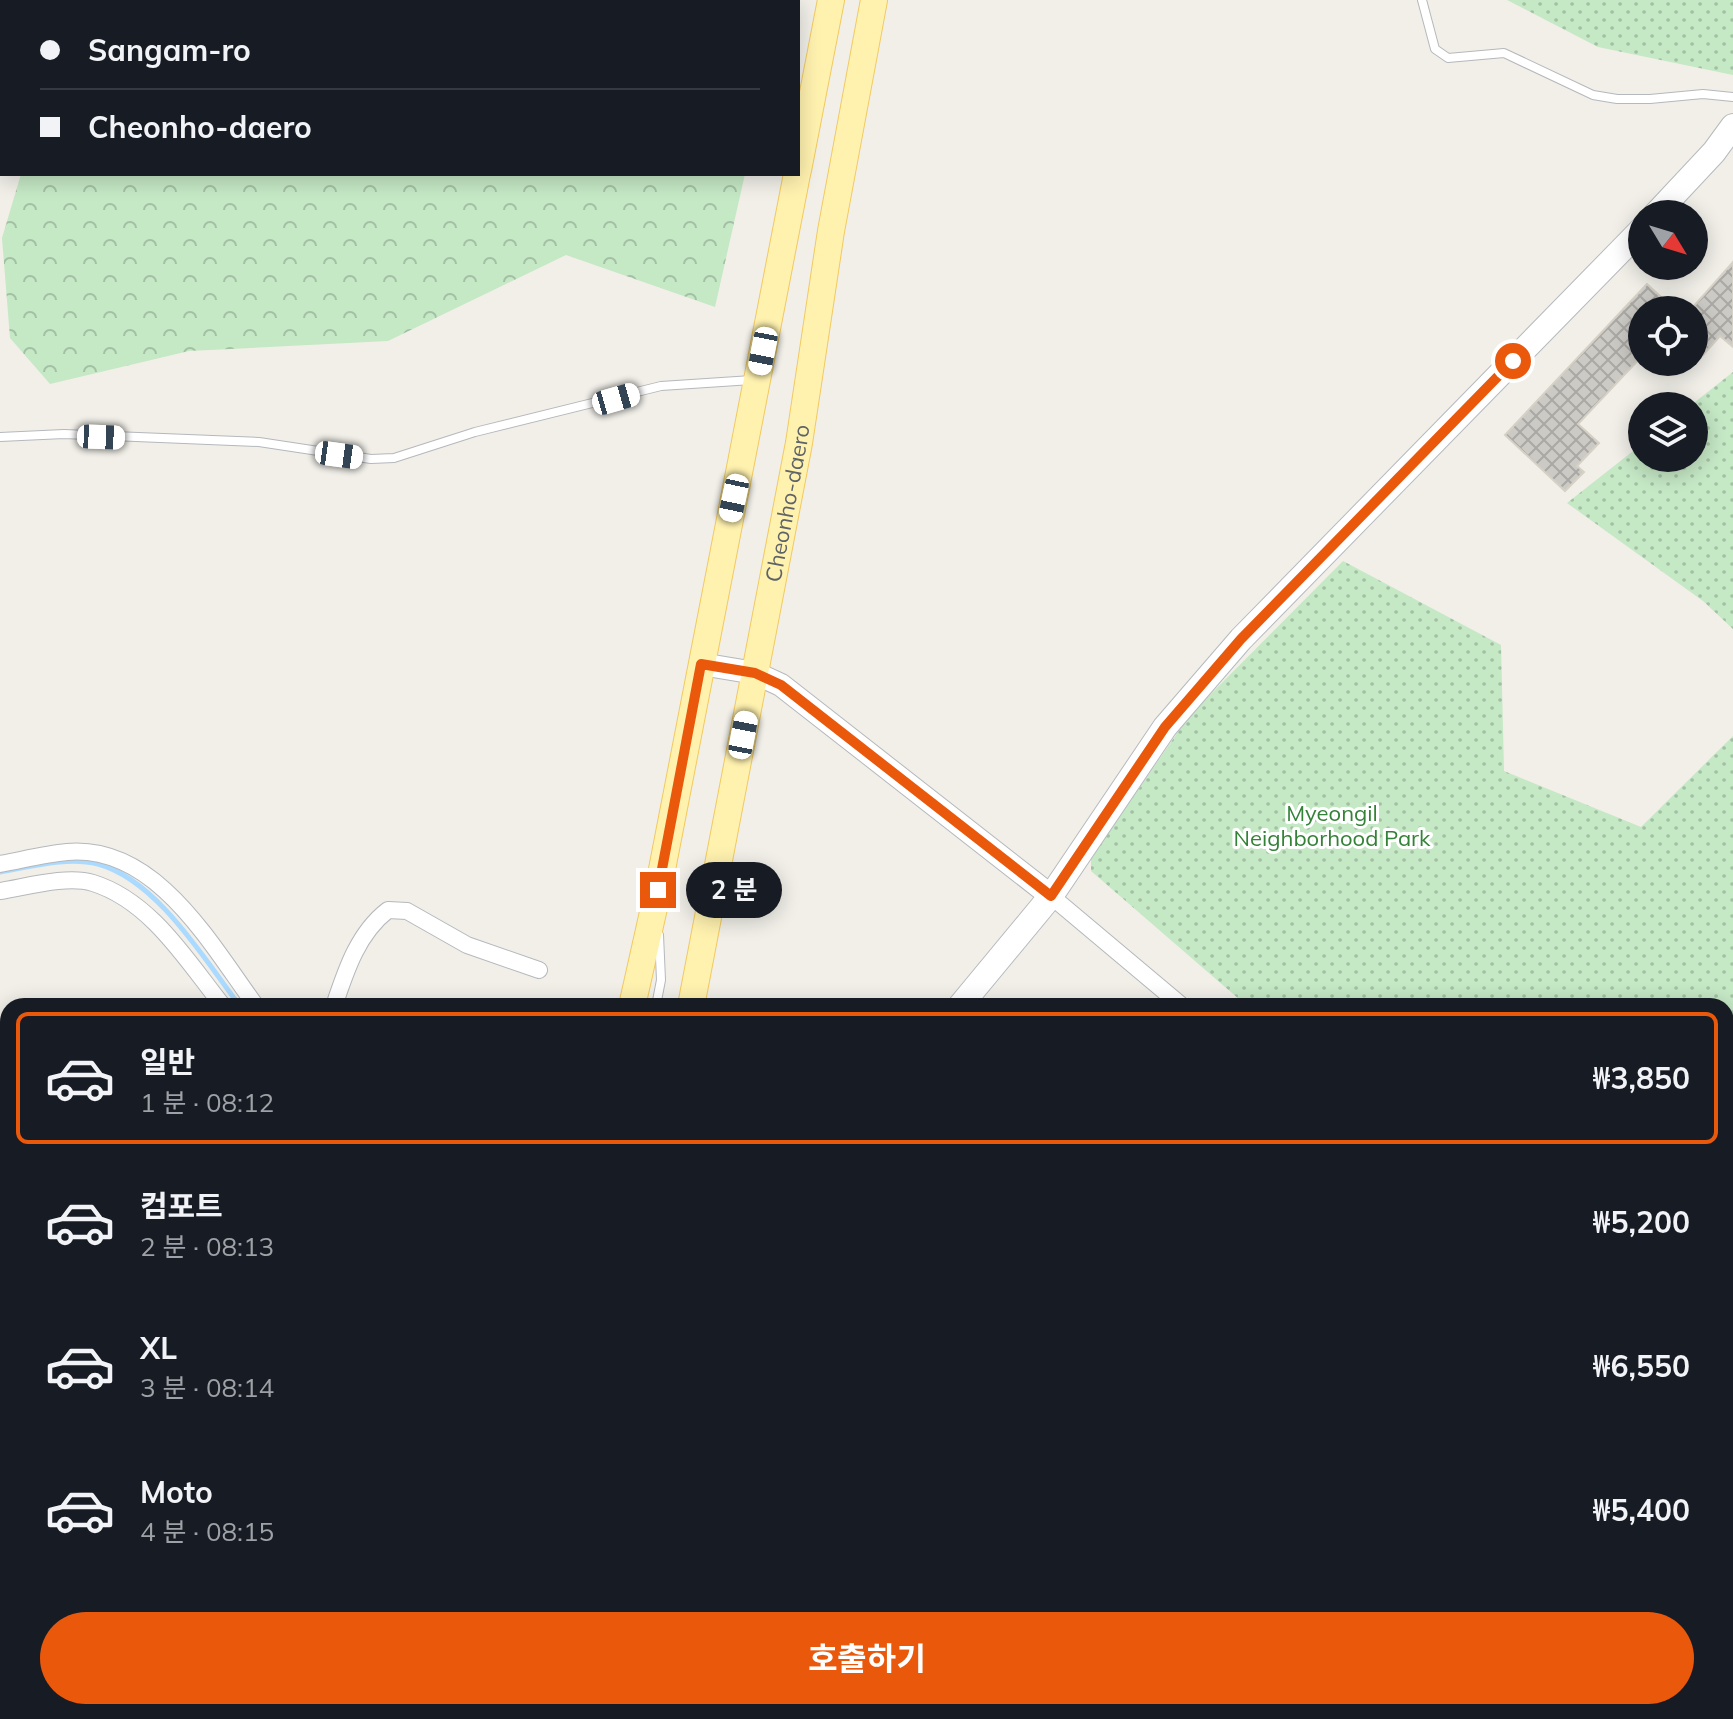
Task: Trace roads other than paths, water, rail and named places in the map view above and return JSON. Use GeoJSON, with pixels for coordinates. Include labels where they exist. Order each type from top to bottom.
{"type":"FeatureCollection","features":[{"type":"Feature","properties":{"kind":"main road"},"geometry":{"type":"LineString","coordinates":[[800,162],[831,0]]}},
{"type":"Feature","properties":{"kind":"main road","name":"Cheonho-daero"},"geometry":{"type":"LineString","coordinates":[[693,998],[799,443],[831,231],[874,0]]}},
{"type":"Feature","properties":{"kind":"main road"},"geometry":{"type":"LineString","coordinates":[[1669,200],[1714,152],[1733,126]]}},
{"type":"Feature","properties":{"kind":"main road"},"geometry":{"type":"LineString","coordinates":[[634,998],[658,890],[797,176]]}},
{"type":"Feature","properties":{"kind":"main road"},"geometry":{"type":"LineString","coordinates":[[967,998],[1051,896],[1165,727],[1241,639],[1628,243]]}},
{"type":"Feature","properties":{"kind":"street"},"geometry":{"type":"LineString","coordinates":[[701,664],[755,673],[781,685],[1051,896],[1172,998]]}},
{"type":"Feature","properties":{"kind":"street"},"geometry":{"type":"LineString","coordinates":[[0,864],[69,851],[105,855],[138,871],[165,888],[250,998]]}},
{"type":"Feature","properties":{"kind":"street"},"geometry":{"type":"LineString","coordinates":[[0,891],[51,882],[91,882],[118,895],[145,914],[170,938],[217,998]]}},
{"type":"Feature","properties":{"kind":"street"},"geometry":{"type":"LineString","coordinates":[[337,998],[345,973],[370,924],[388,910],[407,911],[467,945],[539,970]]}},
{"type":"Feature","properties":{"kind":"lane"},"geometry":{"type":"LineString","coordinates":[[1422,0],[1435,49],[1448,58],[1504,53],[1593,95],[1617,99],[1703,94],[1733,97]]}},
{"type":"Feature","properties":{"kind":"lane"},"geometry":{"type":"LineString","coordinates":[[0,437],[64,434],[259,442],[371,459],[394,458],[475,432],[661,386],[757,380]]}},
{"type":"Feature","properties":{"kind":"lane"},"geometry":{"type":"LineString","coordinates":[[658,890],[661,980],[658,998]]}},
{"type":"Feature","properties":{"kind":"waterway"},"geometry":{"type":"LineString","coordinates":[[0,872],[74,861],[98,864],[120,873],[140,886],[178,923],[234,998]]}},
{"type":"Feature","properties":{"kind":"park label","name":"Myeongil Neighborhood Park"},"geometry":{"type":"Point","coordinates":[1332,826]}}]}
